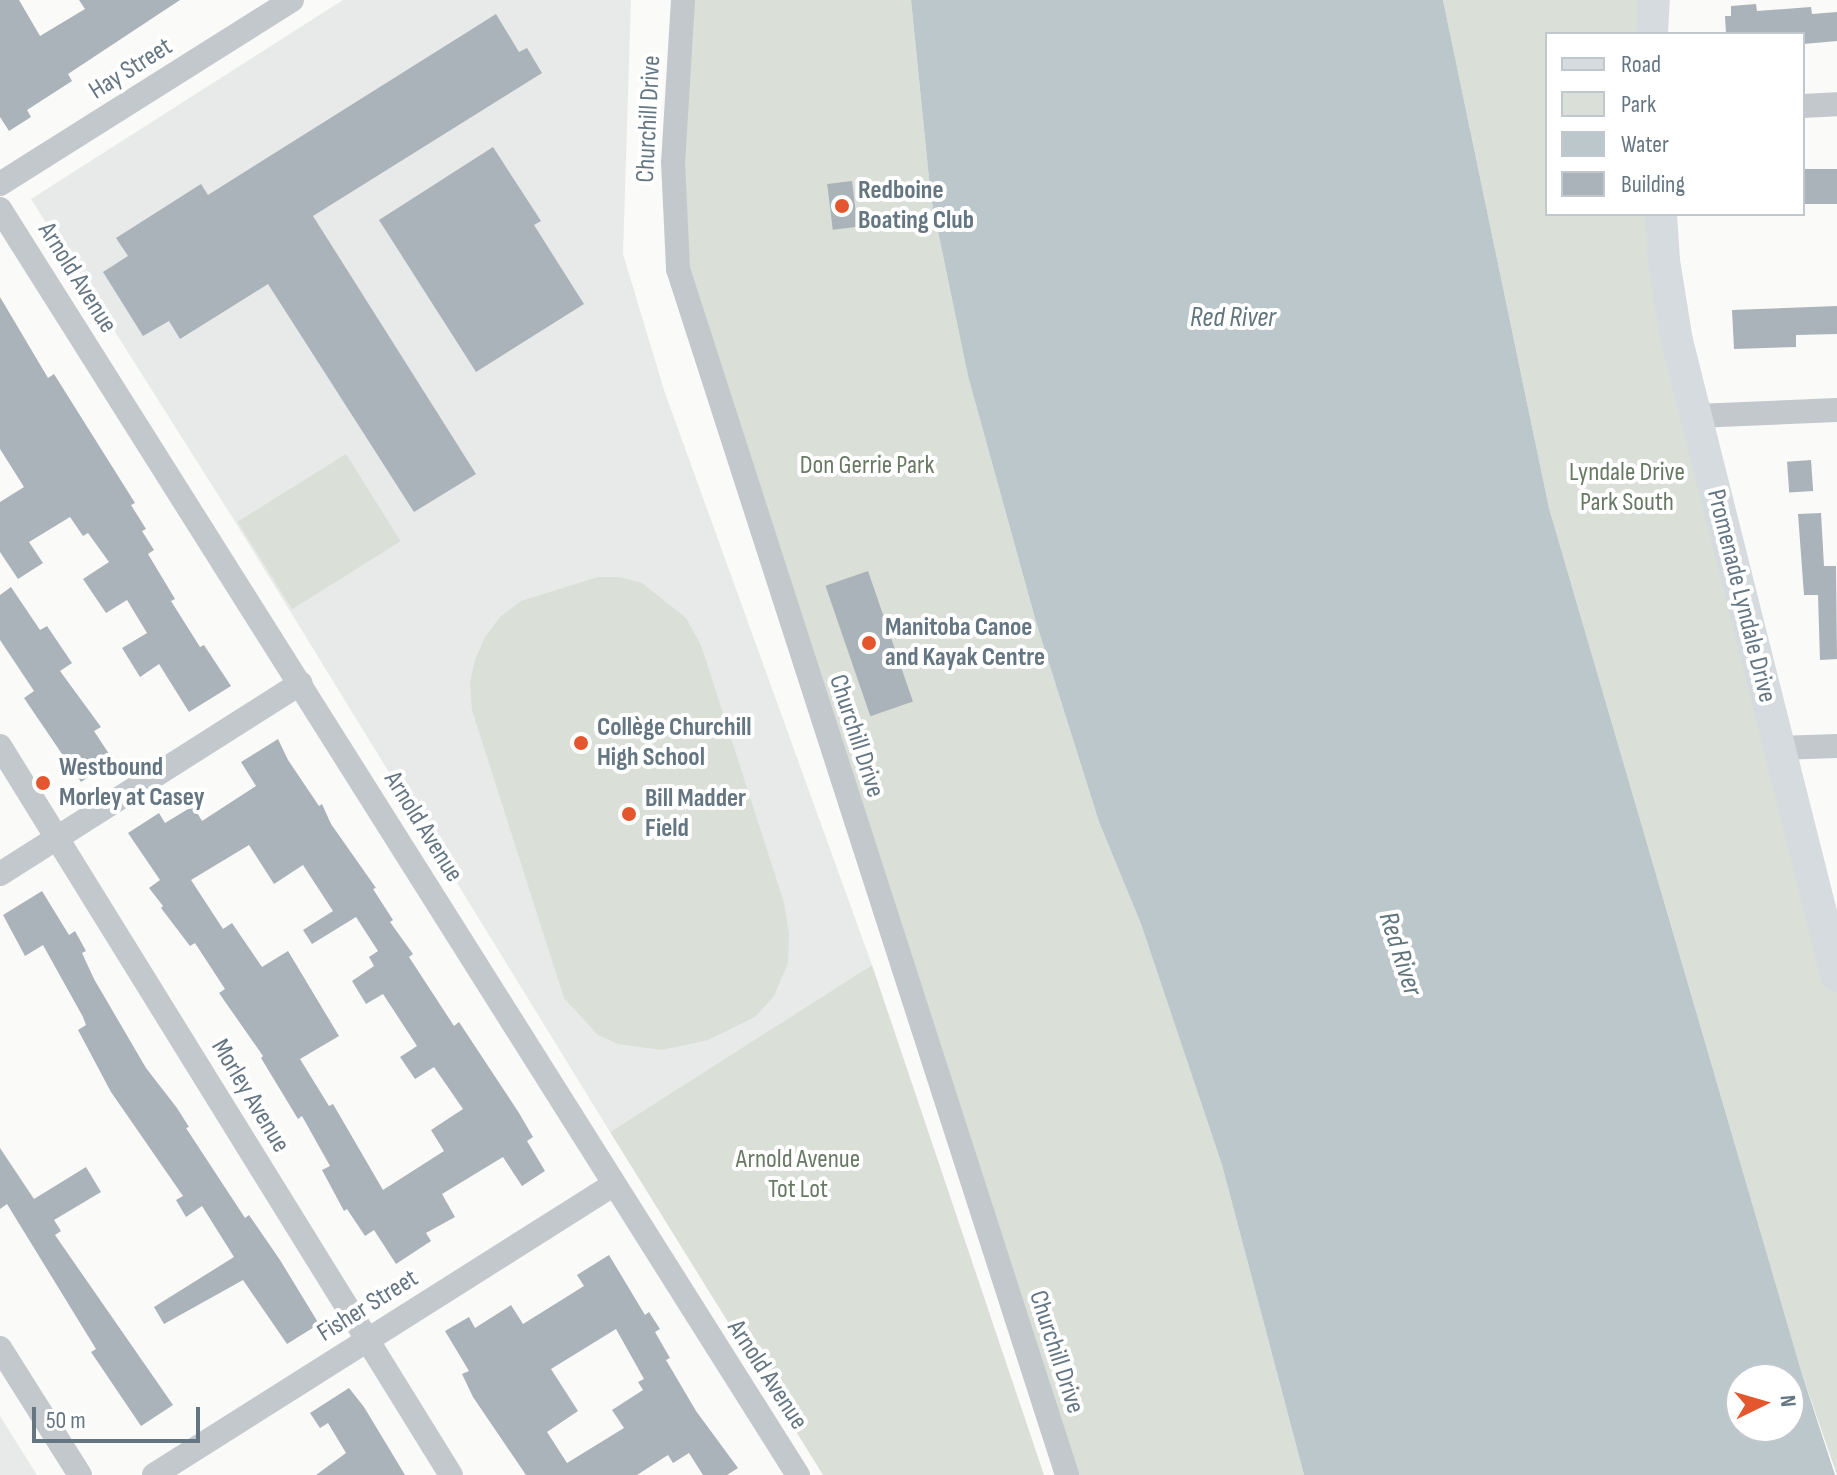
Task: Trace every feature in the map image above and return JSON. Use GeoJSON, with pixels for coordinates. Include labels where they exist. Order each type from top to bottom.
{"type":"FeatureCollection","features":[{"type":"Feature","properties":{"kind":"street","name":"Hay Street"},"geometry":{"type":"LineString","coordinates":[[0,184],[292,0]]}},
{"type":"Feature","properties":{"kind":"street","name":"Churchill Drive"},"geometry":{"type":"LineString","coordinates":[[683,0],[673,162],[678,269],[1067,1475]]}},
{"type":"Feature","properties":{"kind":"street"},"geometry":{"type":"LineString","coordinates":[[1652,32],[1654,0]]}},
{"type":"Feature","properties":{"kind":"street"},"geometry":{"type":"LineString","coordinates":[[1805,106],[1837,104]]}},
{"type":"Feature","properties":{"kind":"street","name":"Arnold Avenue"},"geometry":{"type":"LineString","coordinates":[[0,209],[798,1475]]}},
{"type":"Feature","properties":{"kind":"street","name":"Promenade Lyndale Drive"},"geometry":{"type":"LineString","coordinates":[[1661,216],[1664,261],[1677,341],[1837,976]]}},
{"type":"Feature","properties":{"kind":"street"},"geometry":{"type":"LineString","coordinates":[[1696,416],[1837,410]]}},
{"type":"Feature","properties":{"kind":"street"},"geometry":{"type":"LineString","coordinates":[[0,874],[301,683]]}},
{"type":"Feature","properties":{"kind":"street","name":"Morley Avenue"},"geometry":{"type":"LineString","coordinates":[[0,746],[451,1475]]}},
{"type":"Feature","properties":{"kind":"street"},"geometry":{"type":"LineString","coordinates":[[1779,748],[1837,746]]}},
{"type":"Feature","properties":{"kind":"street","name":"Fisher Street"},"geometry":{"type":"LineString","coordinates":[[154,1475],[613,1185]]}},
{"type":"Feature","properties":{"kind":"street"},"geometry":{"type":"LineString","coordinates":[[0,1348],[80,1475]]}},
{"type":"Feature","properties":{"kind":"shaded area","name":"Collège Churchill High School"},"geometry":{"type":"Polygon","coordinates":[[[343,0],[631,0],[623,254],[664,390],[872,965],[610,1132],[234,520],[31,199],[343,0]]]}},
{"type":"Feature","properties":{"kind":"shaded area"},"geometry":{"type":"Polygon","coordinates":[[[0,1416],[37,1475],[0,1475],[0,1416]]]}},
{"type":"Feature","properties":{"kind":"green space","name":"Don Gerrie Park"},"geometry":{"type":"Polygon","coordinates":[[[683,0],[911,0],[931,198],[968,376],[1036,622],[1099,822],[1141,924],[1222,1165],[1304,1475],[1067,1475],[703,355],[673,162],[683,0]]]}},
{"type":"Feature","properties":{"kind":"green space","name":"Lyndale Drive Park South"},"geometry":{"type":"Polygon","coordinates":[[[1443,0],[1647,0],[1645,32],[1545,32],[1545,216],[1653,216],[1837,976],[1837,1475],[1805,1383],[1805,1363],[1799,1363],[1549,508],[1443,0]]]}},
{"type":"Feature","properties":{"kind":"green space"},"geometry":{"type":"Polygon","coordinates":[[[346,454],[401,541],[292,609],[237,522],[346,454]]]}},
{"type":"Feature","properties":{"kind":"green space","name":"Bill Madder Field"},"geometry":{"type":"Polygon","coordinates":[[[598,577],[619,577],[642,583],[686,618],[701,645],[784,903],[789,934],[788,963],[774,996],[755,1017],[708,1040],[662,1050],[618,1044],[598,1035],[564,998],[472,710],[470,683],[475,660],[485,637],[500,617],[521,601],[598,577]]]}},
{"type":"Feature","properties":{"kind":"green space","name":"Arnold Avenue Tot Lot"},"geometry":{"type":"Polygon","coordinates":[[[872,965],[1044,1475],[823,1475],[610,1132],[872,965]]]}},
{"type":"Feature","properties":{"kind":"water","name":"Red River"},"geometry":{"type":"Polygon","coordinates":[[[911,0],[1443,0],[1549,508],[1799,1363],[1725,1363],[1725,1443],[1805,1443],[1805,1383],[1835,1475],[1304,1475],[1222,1165],[1141,924],[1099,822],[1036,622],[968,376],[931,198],[911,0]]]}},
{"type":"Feature","properties":{"kind":"building"},"geometry":{"type":"Polygon","coordinates":[[[0,0],[19,0],[40,36],[85,9],[79,0],[180,0],[68,74],[72,81],[27,110],[31,117],[9,131],[0,117],[0,0]]]}},
{"type":"Feature","properties":{"kind":"building"},"geometry":{"type":"Polygon","coordinates":[[[1756,4],[1757,11],[1811,7],[1812,14],[1837,12],[1837,41],[1805,44],[1805,32],[1726,32],[1725,16],[1731,16],[1731,6],[1756,4]]]}},
{"type":"Feature","properties":{"kind":"building"},"geometry":{"type":"Polygon","coordinates":[[[496,14],[519,52],[527,48],[542,73],[313,216],[476,474],[414,512],[268,284],[180,339],[169,321],[143,336],[103,272],[128,256],[116,238],[201,184],[208,195],[496,14]]]}},
{"type":"Feature","properties":{"kind":"building"},"geometry":{"type":"Polygon","coordinates":[[[493,147],[541,221],[534,225],[584,304],[476,372],[379,220],[493,147]]]}},
{"type":"Feature","properties":{"kind":"building"},"geometry":{"type":"Polygon","coordinates":[[[1805,169],[1837,169],[1837,204],[1805,204],[1805,169]]]}},
{"type":"Feature","properties":{"kind":"building","name":"Redboine Boating Club"},"geometry":{"type":"Polygon","coordinates":[[[852,181],[858,227],[833,230],[827,184],[852,181]]]}},
{"type":"Feature","properties":{"kind":"building"},"geometry":{"type":"Polygon","coordinates":[[[0,297],[48,378],[54,374],[135,503],[131,505],[146,529],[142,531],[154,550],[148,554],[175,599],[171,601],[200,647],[204,645],[231,686],[189,712],[159,664],[140,677],[122,648],[147,633],[127,600],[106,613],[83,579],[109,562],[88,533],[83,536],[70,517],[29,542],[43,563],[18,579],[0,552],[0,502],[24,487],[0,449],[0,297]]]}},
{"type":"Feature","properties":{"kind":"building"},"geometry":{"type":"Polygon","coordinates":[[[1837,306],[1837,334],[1796,335],[1796,347],[1734,349],[1732,310],[1837,306]]]}},
{"type":"Feature","properties":{"kind":"building"},"geometry":{"type":"Polygon","coordinates":[[[1811,460],[1813,491],[1789,493],[1787,462],[1811,460]]]}},
{"type":"Feature","properties":{"kind":"building"},"geometry":{"type":"Polygon","coordinates":[[[1821,513],[1824,566],[1836,566],[1837,659],[1820,660],[1818,595],[1804,595],[1798,514],[1821,513]]]}},
{"type":"Feature","properties":{"kind":"building","name":"Manitoba Canoe and Kayak Centre"},"geometry":{"type":"Polygon","coordinates":[[[868,571],[913,701],[870,716],[825,586],[868,571]]]}},
{"type":"Feature","properties":{"kind":"building"},"geometry":{"type":"Polygon","coordinates":[[[11,587],[40,630],[47,626],[72,663],[60,671],[101,727],[94,731],[113,760],[81,782],[24,698],[34,691],[0,640],[0,595],[11,587]]]}},
{"type":"Feature","properties":{"kind":"building"},"geometry":{"type":"Polygon","coordinates":[[[278,739],[288,760],[319,806],[322,804],[331,824],[376,888],[373,889],[393,920],[390,922],[413,954],[409,957],[454,1026],[459,1022],[519,1113],[533,1137],[527,1141],[545,1171],[522,1186],[503,1157],[442,1194],[455,1217],[426,1233],[431,1241],[396,1264],[374,1230],[365,1236],[347,1209],[344,1211],[322,1170],[330,1166],[302,1116],[298,1119],[261,1058],[263,1056],[219,993],[225,989],[195,943],[190,946],[161,908],[163,906],[149,888],[160,880],[128,833],[159,813],[165,823],[193,806],[202,821],[256,786],[241,762],[278,739]],[[249,845],[191,880],[223,929],[232,923],[262,967],[288,951],[339,1036],[300,1059],[329,1106],[333,1104],[383,1190],[444,1151],[431,1130],[463,1109],[434,1067],[415,1079],[400,1057],[417,1046],[383,994],[366,1004],[352,981],[374,966],[369,957],[378,951],[356,917],[312,944],[303,930],[333,911],[303,865],[274,884],[249,845]]]}},
{"type":"Feature","properties":{"kind":"building"},"geometry":{"type":"Polygon","coordinates":[[[42,891],[69,935],[75,931],[86,951],[82,953],[94,979],[146,1068],[177,1108],[189,1127],[186,1128],[245,1218],[249,1215],[280,1260],[319,1324],[287,1344],[243,1280],[164,1324],[154,1307],[234,1257],[202,1206],[186,1217],[176,1200],[183,1196],[111,1092],[78,1030],[86,1025],[83,1017],[43,945],[25,956],[3,915],[42,891]]]}},
{"type":"Feature","properties":{"kind":"building"},"geometry":{"type":"Polygon","coordinates":[[[0,1148],[34,1199],[86,1167],[101,1192],[54,1220],[61,1231],[55,1235],[173,1405],[141,1426],[91,1352],[96,1349],[7,1204],[0,1209],[0,1148]]]}},
{"type":"Feature","properties":{"kind":"building"},"geometry":{"type":"Polygon","coordinates":[[[609,1255],[645,1315],[649,1312],[660,1329],[655,1332],[670,1358],[666,1360],[696,1411],[738,1468],[727,1475],[703,1475],[689,1453],[673,1463],[668,1455],[637,1475],[526,1475],[473,1397],[462,1374],[469,1371],[445,1331],[469,1317],[475,1328],[511,1305],[523,1324],[584,1286],[577,1275],[609,1255]],[[616,1329],[551,1369],[578,1411],[547,1432],[567,1463],[624,1428],[612,1410],[643,1390],[638,1382],[644,1379],[616,1329]]]}},
{"type":"Feature","properties":{"kind":"building"},"geometry":{"type":"Polygon","coordinates":[[[349,1388],[405,1475],[316,1475],[346,1453],[328,1423],[320,1428],[310,1413],[349,1388]]]}},
{"type":"Feature","properties":{"kind":"place","name":"Redboine Boating Club"},"geometry":{"type":"Point","coordinates":[842,206]}},
{"type":"Feature","properties":{"kind":"place","name":"Manitoba Canoe and Kayak Centre"},"geometry":{"type":"Point","coordinates":[869,643]}},
{"type":"Feature","properties":{"kind":"place","name":"Collège Churchill High School"},"geometry":{"type":"Point","coordinates":[581,743]}},
{"type":"Feature","properties":{"kind":"place","name":"Westbound Morley at Casey"},"geometry":{"type":"Point","coordinates":[43,783]}},
{"type":"Feature","properties":{"kind":"place","name":"Bill Madder Field"},"geometry":{"type":"Point","coordinates":[629,814]}}]}
